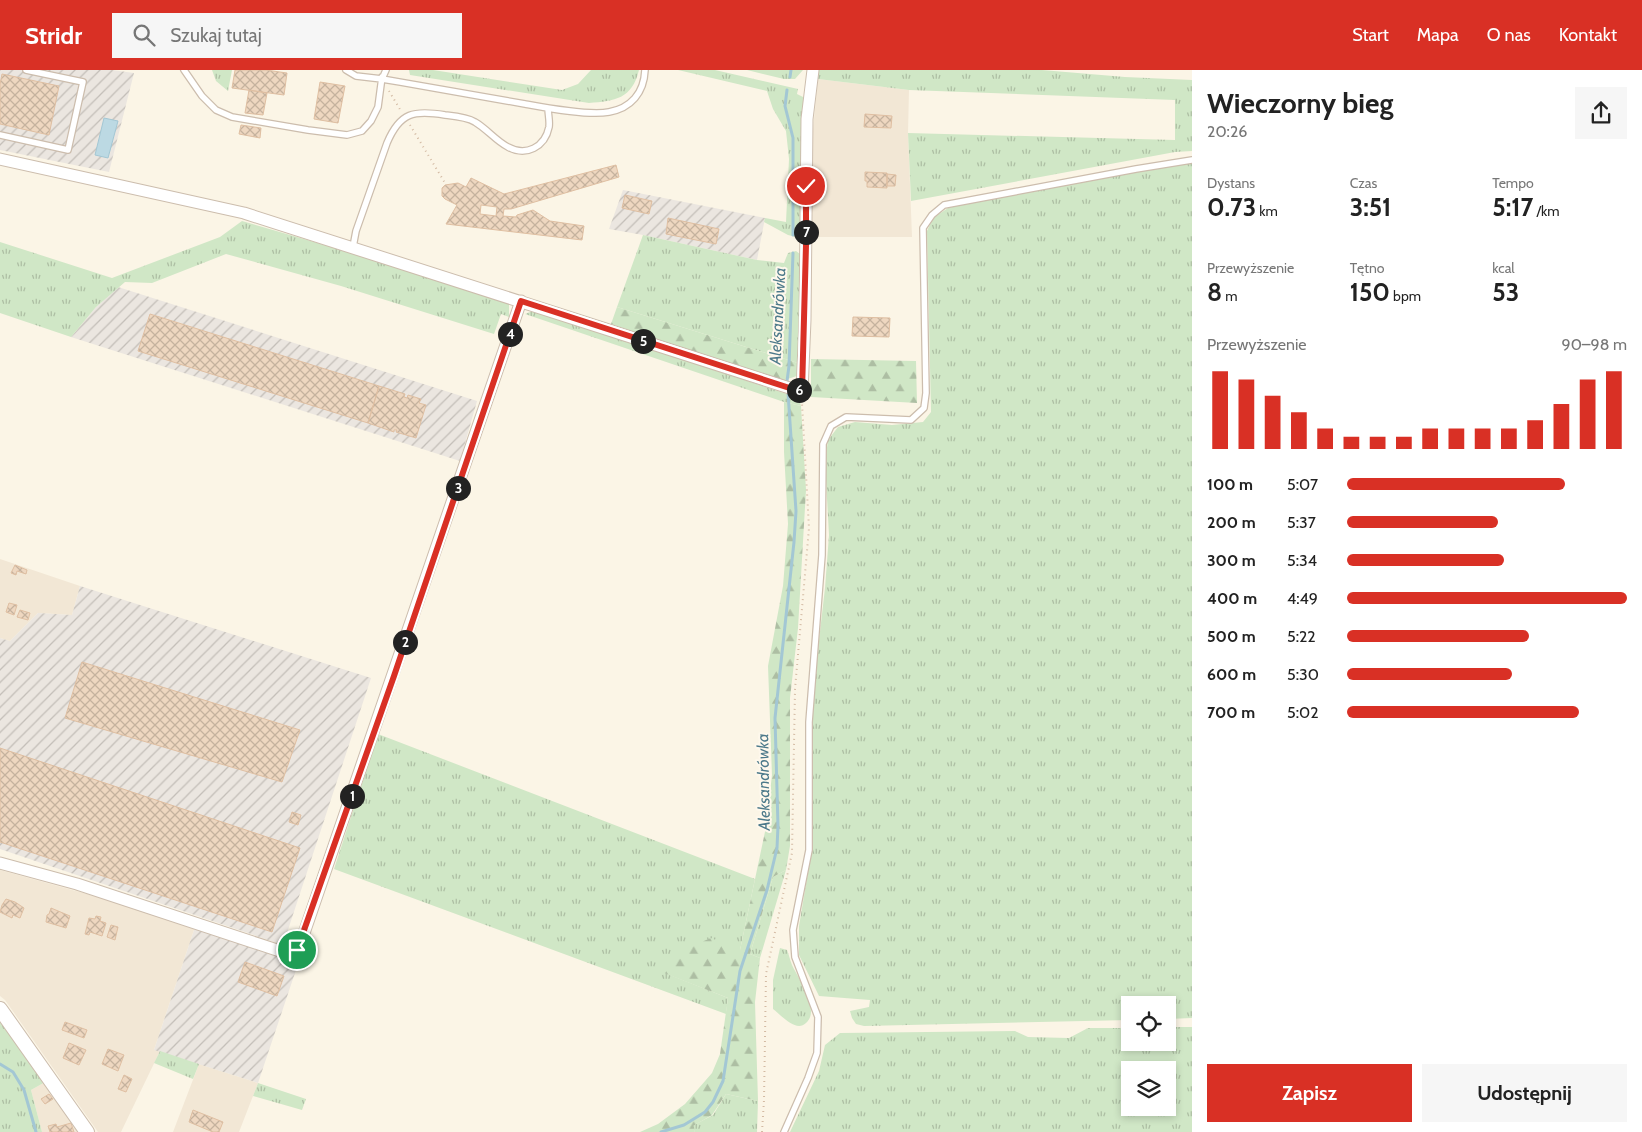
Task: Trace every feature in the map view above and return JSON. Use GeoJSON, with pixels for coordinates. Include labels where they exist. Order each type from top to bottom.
{"type":"FeatureCollection","features":[{"type":"Feature","properties":{"kind":"street"},"geometry":{"type":"LineString","coordinates":[[0,159],[244,213],[802,392],[807,119],[813,70]]}},
{"type":"Feature","properties":{"kind":"street"},"geometry":{"type":"LineString","coordinates":[[0,863],[77,884],[294,955],[301,942],[363,765],[521,301]]}},
{"type":"Feature","properties":{"kind":"street"},"geometry":{"type":"LineString","coordinates":[[0,1009],[87,1132]]}},
{"type":"Feature","properties":{"kind":"lane"},"geometry":{"type":"LineString","coordinates":[[0,135],[68,150],[83,82],[26,70]]}},
{"type":"Feature","properties":{"kind":"lane"},"geometry":{"type":"LineString","coordinates":[[184,70],[202,96],[216,110],[232,116],[347,135],[362,131],[371,121],[378,107],[385,70]]}},
{"type":"Feature","properties":{"kind":"lane"},"geometry":{"type":"LineString","coordinates":[[346,70],[356,76],[548,108],[590,113],[608,113],[624,107],[634,99],[642,88],[645,70]]}},
{"type":"Feature","properties":{"kind":"lane"},"geometry":{"type":"LineString","coordinates":[[353,247],[356,230],[387,143],[393,131],[405,118],[413,114],[425,112],[473,121],[509,148],[523,151],[534,149],[541,143],[548,128],[548,108]]}},
{"type":"Feature","properties":{"kind":"lane"},"geometry":{"type":"LineString","coordinates":[[784,1132],[817,1053],[818,1017],[795,957],[793,930],[809,850],[808,722],[822,555],[823,444],[831,426],[846,417],[911,420],[924,408],[926,392],[923,228],[932,215],[944,204],[1136,168],[1192,160]]}},
{"type":"Feature","properties":{"kind":"path"},"geometry":{"type":"LineString","coordinates":[[382,79],[445,183]]}},
{"type":"Feature","properties":{"kind":"path"},"geometry":{"type":"LineString","coordinates":[[762,1132],[766,974],[792,853],[795,690],[809,528],[802,392]]}},
{"type":"Feature","properties":{"kind":"shaded area"},"geometry":{"type":"Polygon","coordinates":[[[0,70],[112,70],[134,73],[109,172],[0,150],[0,70]]]}},
{"type":"Feature","properties":{"kind":"shaded area"},"geometry":{"type":"Polygon","coordinates":[[[818,79],[909,90],[908,133],[912,237],[812,237],[813,129],[818,79]]]}},
{"type":"Feature","properties":{"kind":"shaded area"},"geometry":{"type":"Polygon","coordinates":[[[623,190],[765,218],[757,260],[609,229],[623,190]]]}},
{"type":"Feature","properties":{"kind":"shaded area"},"geometry":{"type":"Polygon","coordinates":[[[118,287],[477,401],[460,461],[71,337],[96,307],[118,287]]]}},
{"type":"Feature","properties":{"kind":"shaded area"},"geometry":{"type":"Polygon","coordinates":[[[0,559],[80,586],[72,615],[38,613],[10,641],[0,638],[0,559]]]}},
{"type":"Feature","properties":{"kind":"shaded area"},"geometry":{"type":"Polygon","coordinates":[[[80,586],[371,678],[283,945],[0,849],[0,638],[10,641],[38,613],[72,615],[80,586]]]}},
{"type":"Feature","properties":{"kind":"shaded area"},"geometry":{"type":"Polygon","coordinates":[[[0,870],[195,927],[154,1050],[160,1051],[121,1132],[98,1132],[5,1000],[0,996],[0,870]]]}},
{"type":"Feature","properties":{"kind":"shaded area"},"geometry":{"type":"Polygon","coordinates":[[[195,927],[299,961],[258,1083],[154,1050],[195,927]]]}},
{"type":"Feature","properties":{"kind":"shaded area"},"geometry":{"type":"Polygon","coordinates":[[[199,1064],[258,1083],[239,1132],[173,1132],[199,1064]]]}},
{"type":"Feature","properties":{"kind":"shaded area"},"geometry":{"type":"Polygon","coordinates":[[[47,1081],[80,1132],[42,1132],[31,1090],[47,1081]]]}},
{"type":"Feature","properties":{"kind":"green space"},"geometry":{"type":"Polygon","coordinates":[[[212,70],[232,70],[228,91],[216,81],[212,70]]]}},
{"type":"Feature","properties":{"kind":"green space"},"geometry":{"type":"Polygon","coordinates":[[[409,70],[433,70],[562,90],[578,84],[591,70],[639,70],[632,87],[621,97],[589,103],[410,75],[409,70]]]}},
{"type":"Feature","properties":{"kind":"green space"},"geometry":{"type":"Polygon","coordinates":[[[678,70],[715,70],[798,89],[797,94],[805,98],[800,238],[788,235],[764,222],[765,218],[786,222],[789,159],[786,131],[773,109],[767,91],[678,70]]]}},
{"type":"Feature","properties":{"kind":"green space"},"geometry":{"type":"Polygon","coordinates":[[[747,70],[803,70],[795,79],[784,79],[747,70]]]}},
{"type":"Feature","properties":{"kind":"green space"},"geometry":{"type":"Polygon","coordinates":[[[819,70],[1042,70],[1192,80],[1192,151],[1175,152],[911,201],[908,133],[1175,140],[1175,100],[909,90],[818,79],[819,70]]]}},
{"type":"Feature","properties":{"kind":"green space"},"geometry":{"type":"Polygon","coordinates":[[[1192,162],[1192,1018],[1176,1019],[1176,996],[1121,996],[1121,1020],[864,1026],[856,1024],[850,1011],[869,1007],[870,1000],[819,996],[799,955],[799,926],[813,842],[812,701],[829,535],[825,462],[828,440],[838,427],[855,422],[892,425],[923,422],[931,412],[927,231],[933,218],[951,206],[1192,162]]]}},
{"type":"Feature","properties":{"kind":"green space"},"geometry":{"type":"Polygon","coordinates":[[[242,221],[509,303],[509,317],[501,314],[494,334],[341,286],[226,254],[152,283],[125,282],[96,307],[71,337],[0,313],[0,242],[112,278],[220,237],[242,221]]]}},
{"type":"Feature","properties":{"kind":"green space"},"geometry":{"type":"Polygon","coordinates":[[[643,235],[757,260],[784,263],[788,253],[796,251],[800,254],[798,363],[617,307],[643,235]]]}},
{"type":"Feature","properties":{"kind":"green space"},"geometry":{"type":"Polygon","coordinates":[[[617,307],[798,363],[797,376],[781,381],[611,324],[617,307]]]}},
{"type":"Feature","properties":{"kind":"green space"},"geometry":{"type":"Polygon","coordinates":[[[538,312],[799,398],[801,406],[784,402],[525,314],[538,312]]]}},
{"type":"Feature","properties":{"kind":"green space"},"geometry":{"type":"Polygon","coordinates":[[[811,359],[916,361],[917,403],[811,397],[811,359]]]}},
{"type":"Feature","properties":{"kind":"green space"},"geometry":{"type":"Polygon","coordinates":[[[784,402],[801,406],[806,490],[798,628],[790,698],[790,846],[786,870],[773,877],[750,954],[760,958],[755,1002],[758,1101],[726,1094],[712,1115],[693,1126],[695,1132],[640,1132],[658,1124],[685,1104],[712,1073],[720,1054],[728,998],[664,973],[665,957],[711,938],[740,950],[766,827],[772,775],[768,666],[783,586],[788,524],[784,452],[784,402]]]}},
{"type":"Feature","properties":{"kind":"green space"},"geometry":{"type":"Polygon","coordinates":[[[378,734],[755,879],[740,950],[665,973],[728,998],[726,1014],[334,869],[378,734]]]}},
{"type":"Feature","properties":{"kind":"green space"},"geometry":{"type":"Polygon","coordinates":[[[786,870],[760,958],[750,954],[773,877],[786,870]]]}},
{"type":"Feature","properties":{"kind":"green space"},"geometry":{"type":"Polygon","coordinates":[[[780,948],[787,950],[810,1002],[810,1017],[802,1026],[793,1025],[773,1009],[773,980],[780,948]]]}},
{"type":"Feature","properties":{"kind":"green space"},"geometry":{"type":"Polygon","coordinates":[[[0,1022],[47,1081],[31,1090],[42,1132],[0,1132],[0,1022]]]}},
{"type":"Feature","properties":{"kind":"green space"},"geometry":{"type":"Polygon","coordinates":[[[1176,1027],[1192,1027],[1192,1132],[790,1132],[819,1071],[825,1045],[840,1033],[1015,1031],[1028,1037],[1069,1038],[1088,1028],[1121,1028],[1121,1051],[1176,1051],[1176,1027]]]}},
{"type":"Feature","properties":{"kind":"green space"},"geometry":{"type":"Polygon","coordinates":[[[160,1051],[199,1064],[193,1079],[154,1063],[160,1051]]]}},
{"type":"Feature","properties":{"kind":"green space"},"geometry":{"type":"Polygon","coordinates":[[[258,1083],[306,1099],[302,1110],[253,1096],[258,1083]]]}},
{"type":"Feature","properties":{"kind":"green space"},"geometry":{"type":"Polygon","coordinates":[[[726,1094],[758,1101],[757,1132],[695,1132],[692,1126],[713,1115],[726,1094]]]}},
{"type":"Feature","properties":{"kind":"water"},"geometry":{"type":"Polygon","coordinates":[[[104,118],[118,121],[108,158],[95,155],[104,118]]]}},
{"type":"Feature","properties":{"kind":"building"},"geometry":{"type":"Polygon","coordinates":[[[235,70],[266,70],[287,73],[284,95],[232,88],[235,70]]]}},
{"type":"Feature","properties":{"kind":"building"},"geometry":{"type":"Polygon","coordinates":[[[2,74],[59,86],[49,135],[0,124],[0,84],[2,74]]]}},
{"type":"Feature","properties":{"kind":"building"},"geometry":{"type":"Polygon","coordinates":[[[320,82],[345,86],[338,123],[314,119],[320,82]]]}},
{"type":"Feature","properties":{"kind":"building"},"geometry":{"type":"Polygon","coordinates":[[[249,90],[267,93],[263,115],[245,113],[249,90]]]}},
{"type":"Feature","properties":{"kind":"building"},"geometry":{"type":"Polygon","coordinates":[[[865,114],[892,116],[891,128],[864,127],[865,114]]]}},
{"type":"Feature","properties":{"kind":"building"},"geometry":{"type":"Polygon","coordinates":[[[241,125],[261,128],[260,138],[239,134],[241,125]]]}},
{"type":"Feature","properties":{"kind":"building"},"geometry":{"type":"Polygon","coordinates":[[[616,165],[619,177],[511,209],[504,209],[503,216],[516,217],[533,210],[550,221],[584,226],[582,240],[446,224],[457,205],[442,196],[442,188],[445,185],[458,183],[466,187],[471,178],[504,194],[616,165]],[[481,205],[480,214],[496,216],[497,207],[481,205]]]}},
{"type":"Feature","properties":{"kind":"building"},"geometry":{"type":"Polygon","coordinates":[[[865,172],[887,173],[887,188],[867,187],[865,172]]]}},
{"type":"Feature","properties":{"kind":"building"},"geometry":{"type":"Polygon","coordinates":[[[887,174],[896,175],[895,186],[887,186],[887,174]]]}},
{"type":"Feature","properties":{"kind":"building"},"geometry":{"type":"Polygon","coordinates":[[[625,195],[652,201],[649,214],[622,208],[625,195]]]}},
{"type":"Feature","properties":{"kind":"building"},"geometry":{"type":"Polygon","coordinates":[[[668,218],[719,229],[716,244],[666,234],[668,218]]]}},
{"type":"Feature","properties":{"kind":"building"},"geometry":{"type":"Polygon","coordinates":[[[150,314],[379,386],[368,423],[138,351],[150,314]]]}},
{"type":"Feature","properties":{"kind":"building"},"geometry":{"type":"Polygon","coordinates":[[[853,317],[890,318],[889,337],[852,336],[853,317]]]}},
{"type":"Feature","properties":{"kind":"building"},"geometry":{"type":"Polygon","coordinates":[[[379,386],[405,394],[404,397],[407,398],[408,395],[421,399],[419,403],[426,405],[416,438],[396,432],[397,430],[394,430],[394,432],[368,423],[379,386]]]}},
{"type":"Feature","properties":{"kind":"building"},"geometry":{"type":"Polygon","coordinates":[[[15,565],[27,570],[26,574],[17,571],[16,575],[11,573],[15,565]]]}},
{"type":"Feature","properties":{"kind":"building"},"geometry":{"type":"Polygon","coordinates":[[[9,603],[17,605],[14,615],[6,612],[9,603]]]}},
{"type":"Feature","properties":{"kind":"building"},"geometry":{"type":"Polygon","coordinates":[[[20,610],[30,613],[28,620],[17,617],[20,610]]]}},
{"type":"Feature","properties":{"kind":"building"},"geometry":{"type":"Polygon","coordinates":[[[82,662],[300,730],[282,782],[65,718],[82,662]]]}},
{"type":"Feature","properties":{"kind":"building"},"geometry":{"type":"Polygon","coordinates":[[[0,748],[300,848],[272,932],[0,842],[0,748]]]}},
{"type":"Feature","properties":{"kind":"building"},"geometry":{"type":"Polygon","coordinates":[[[292,812],[301,815],[298,825],[289,822],[292,812]]]}},
{"type":"Feature","properties":{"kind":"building"},"geometry":{"type":"Polygon","coordinates":[[[6,899],[24,908],[20,918],[13,915],[12,918],[0,912],[6,899]]]}},
{"type":"Feature","properties":{"kind":"building"},"geometry":{"type":"Polygon","coordinates":[[[51,908],[70,916],[66,928],[46,922],[51,908]]]}},
{"type":"Feature","properties":{"kind":"building"},"geometry":{"type":"Polygon","coordinates":[[[96,916],[101,917],[100,921],[106,923],[102,936],[90,932],[89,935],[85,934],[89,918],[95,919],[96,916]]]}},
{"type":"Feature","properties":{"kind":"building"},"geometry":{"type":"Polygon","coordinates":[[[111,925],[118,927],[115,940],[107,937],[111,925]]]}},
{"type":"Feature","properties":{"kind":"building"},"geometry":{"type":"Polygon","coordinates":[[[245,962],[284,976],[277,996],[238,982],[245,962]]]}},
{"type":"Feature","properties":{"kind":"building"},"geometry":{"type":"Polygon","coordinates":[[[65,1022],[87,1030],[84,1038],[62,1030],[65,1022]]]}},
{"type":"Feature","properties":{"kind":"building"},"geometry":{"type":"Polygon","coordinates":[[[69,1043],[86,1050],[79,1065],[63,1058],[69,1043]]]}},
{"type":"Feature","properties":{"kind":"building"},"geometry":{"type":"Polygon","coordinates":[[[108,1049],[124,1055],[118,1071],[102,1064],[108,1049]]]}},
{"type":"Feature","properties":{"kind":"building"},"geometry":{"type":"Polygon","coordinates":[[[124,1075],[132,1079],[126,1092],[118,1089],[124,1075]]]}},
{"type":"Feature","properties":{"kind":"building"},"geometry":{"type":"Polygon","coordinates":[[[49,1094],[53,1099],[45,1104],[41,1099],[49,1094]]]}},
{"type":"Feature","properties":{"kind":"building"},"geometry":{"type":"Polygon","coordinates":[[[193,1110],[223,1122],[219,1132],[213,1132],[189,1122],[193,1110]]]}},
{"type":"Feature","properties":{"kind":"building"},"geometry":{"type":"Polygon","coordinates":[[[71,1123],[74,1132],[50,1132],[48,1126],[56,1124],[57,1127],[71,1123]]]}},
{"type":"Feature","properties":{"kind":"waterway","name":"Aleksandrówka"},"geometry":{"type":"LineString","coordinates":[[790,77],[791,70]]}},
{"type":"Feature","properties":{"kind":"waterway","name":"Aleksandrówka"},"geometry":{"type":"LineString","coordinates":[[787,90],[785,106],[793,138],[793,235]]}},
{"type":"Feature","properties":{"kind":"waterway","name":"Aleksandrówka"},"geometry":{"type":"LineString","coordinates":[[787,381],[793,253]]}},
{"type":"Feature","properties":{"kind":"waterway","name":"Aleksandrówka"},"geometry":{"type":"LineString","coordinates":[[661,1132],[684,1125],[705,1112],[713,1102],[723,1081],[740,971],[767,890],[777,848],[775,718],[796,511],[788,393]]}},
{"type":"Feature","properties":{"kind":"waterway"},"geometry":{"type":"LineString","coordinates":[[0,1064],[13,1072],[24,1090],[36,1132]]}},
{"type":"Feature","properties":{"kind":"route"},"geometry":{"type":"LineString","coordinates":[[297,950],[394,676],[521,301],[802,392],[805,320],[806,186]]}}]}
